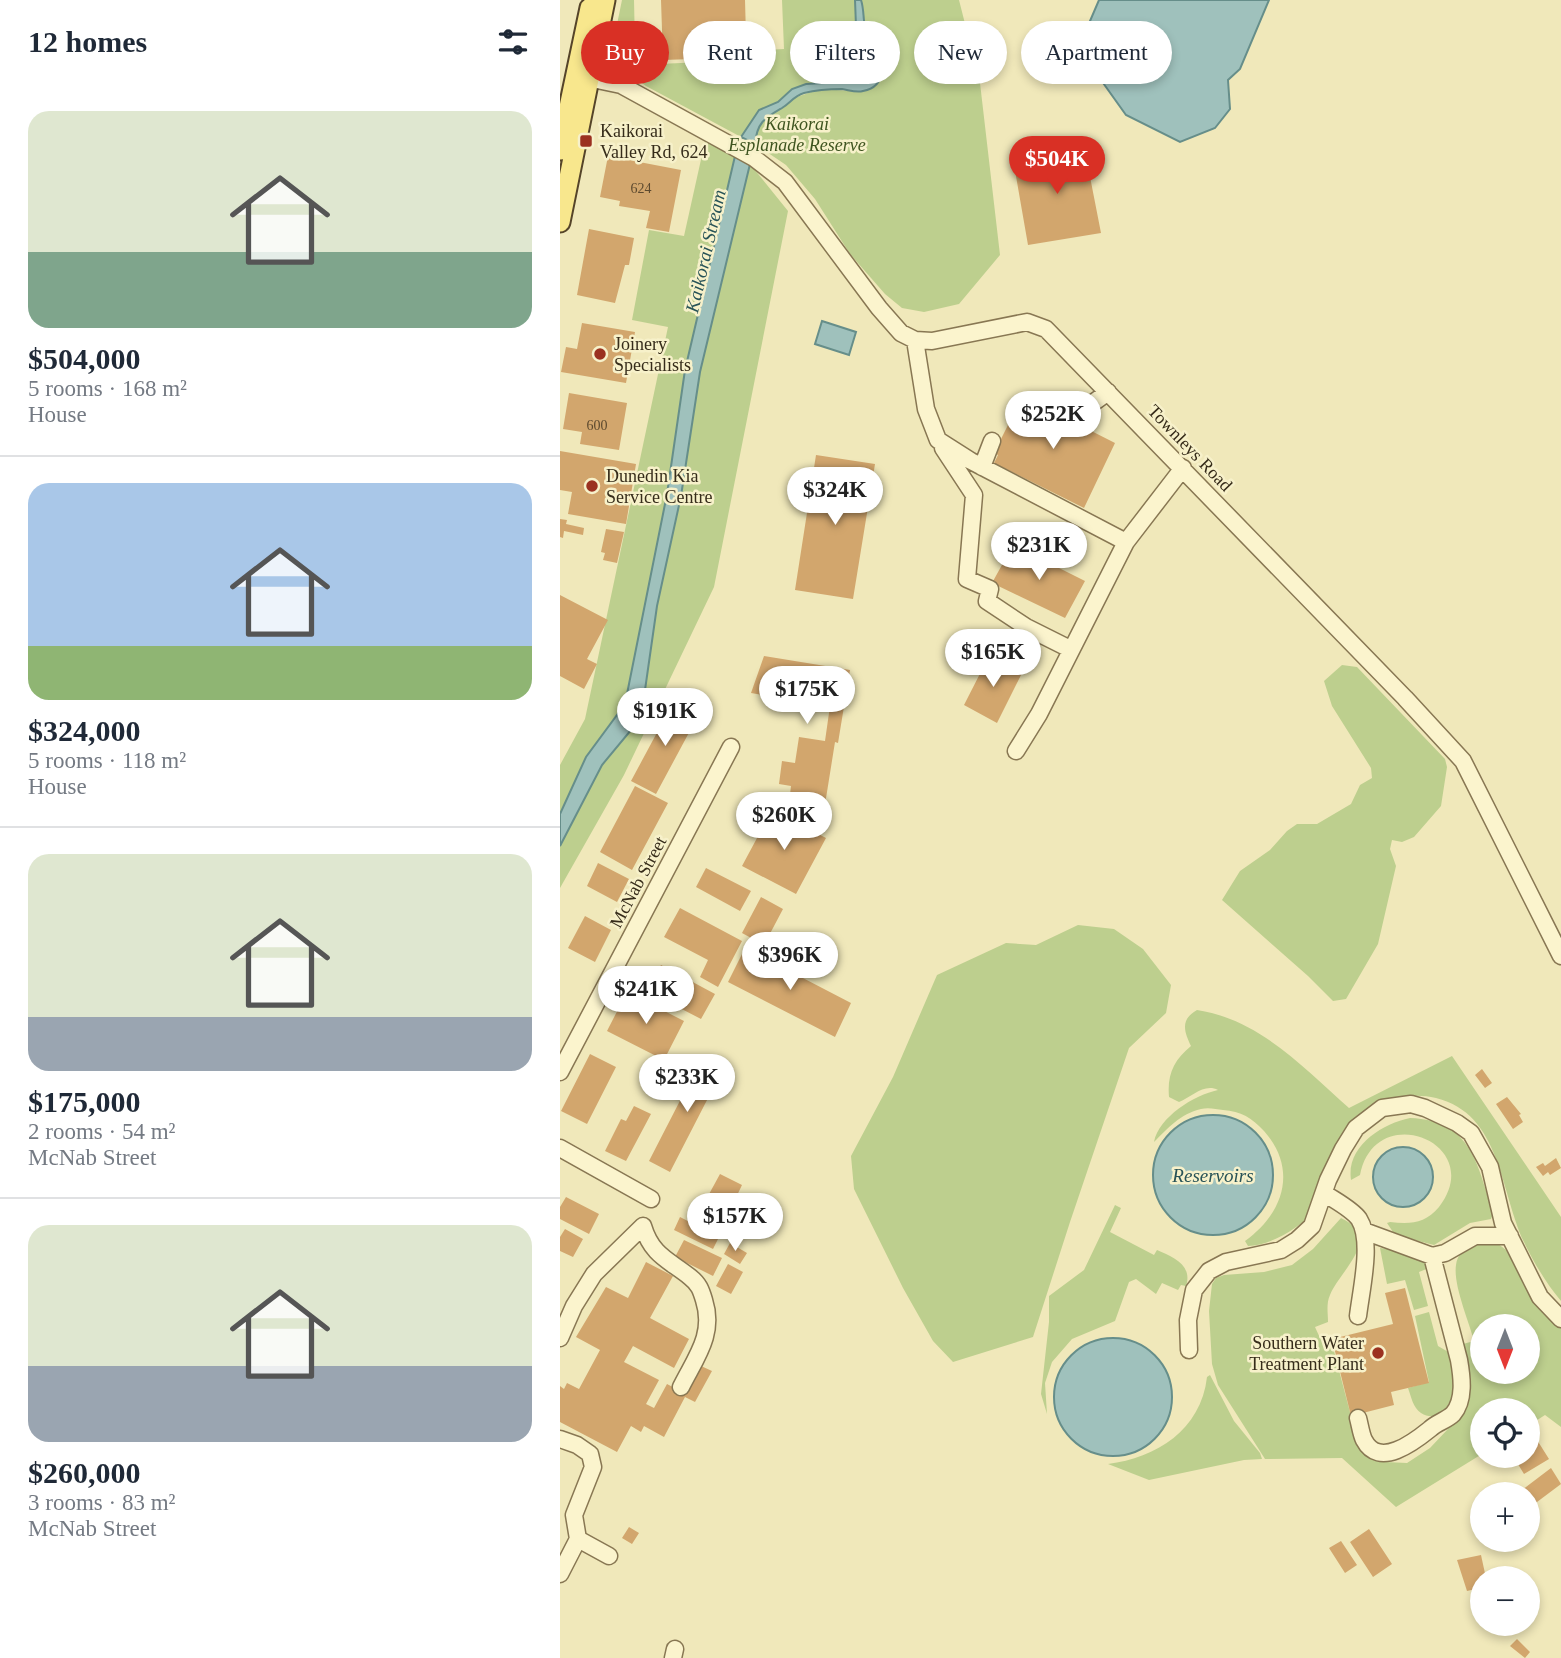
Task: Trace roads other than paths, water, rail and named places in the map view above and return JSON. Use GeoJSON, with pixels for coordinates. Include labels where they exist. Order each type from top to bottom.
{"type":"FeatureCollection","features":[{"type":"Feature","properties":{"kind":"main road"},"geometry":{"type":"LineString","coordinates":[[589,21],[592,0]]}},
{"type":"Feature","properties":{"kind":"main road"},"geometry":{"type":"LineString","coordinates":[[599,21],[605,0]]}},
{"type":"Feature","properties":{"kind":"main road"},"geometry":{"type":"LineString","coordinates":[[560,150],[581,80]]}},
{"type":"Feature","properties":{"kind":"main road"},"geometry":{"type":"LineString","coordinates":[[560,222],[581,84]]}},
{"type":"Feature","properties":{"kind":"street"},"geometry":{"type":"LineString","coordinates":[[612,0],[603,58],[608,70],[621,85]]}},
{"type":"Feature","properties":{"kind":"street"},"geometry":{"type":"LineString","coordinates":[[616,84],[754,158],[785,182],[879,308],[901,333],[915,340],[926,409],[938,440],[974,495],[967,579],[990,589],[988,601],[1026,626],[1070,649]]}},
{"type":"Feature","properties":{"kind":"street","name":"Townleys Road"},"geometry":{"type":"LineString","coordinates":[[915,340],[932,341],[1027,322],[1046,329],[1463,761],[1561,956]]}},
{"type":"Feature","properties":{"kind":"street"},"geometry":{"type":"LineString","coordinates":[[1077,406],[1086,408],[1108,392]]}},
{"type":"Feature","properties":{"kind":"street"},"geometry":{"type":"LineString","coordinates":[[938,440],[982,467],[1126,542]]}},
{"type":"Feature","properties":{"kind":"street"},"geometry":{"type":"LineString","coordinates":[[982,467],[992,441]]}},
{"type":"Feature","properties":{"kind":"street"},"geometry":{"type":"LineString","coordinates":[[1016,751],[1039,713],[1126,542],[1183,468]]}},
{"type":"Feature","properties":{"kind":"street","name":"McNab Street"},"geometry":{"type":"LineString","coordinates":[[560,1072],[731,747]]}},
{"type":"Feature","properties":{"kind":"street"},"geometry":{"type":"LineString","coordinates":[[1189,1350],[1188,1321],[1194,1290],[1209,1271],[1226,1262],[1281,1250],[1297,1240],[1312,1226],[1343,1149],[1356,1128],[1382,1108],[1411,1104],[1446,1118],[1471,1133],[1490,1167],[1503,1223],[1540,1297],[1561,1319]]}},
{"type":"Feature","properties":{"kind":"street"},"geometry":{"type":"LineString","coordinates":[[560,1148],[651,1199]]}},
{"type":"Feature","properties":{"kind":"street"},"geometry":{"type":"LineString","coordinates":[[1324,1193],[1358,1217],[1364,1231],[1366,1245],[1358,1316]]}},
{"type":"Feature","properties":{"kind":"street"},"geometry":{"type":"LineString","coordinates":[[560,1338],[574,1306],[594,1274],[643,1226],[647,1240],[670,1265],[699,1285],[705,1304],[709,1321],[707,1336],[681,1387]]}},
{"type":"Feature","properties":{"kind":"street"},"geometry":{"type":"LineString","coordinates":[[1364,1231],[1432,1256],[1445,1253],[1475,1236],[1510,1236]]}},
{"type":"Feature","properties":{"kind":"street"},"geometry":{"type":"LineString","coordinates":[[1358,1418],[1364,1440],[1374,1451],[1386,1452],[1400,1450],[1417,1441],[1432,1427],[1453,1414],[1461,1396],[1459,1360],[1432,1256]]}},
{"type":"Feature","properties":{"kind":"street"},"geometry":{"type":"LineString","coordinates":[[560,1439],[577,1445],[590,1454],[593,1467],[574,1515],[578,1539],[560,1574]]}},
{"type":"Feature","properties":{"kind":"street"},"geometry":{"type":"LineString","coordinates":[[578,1539],[609,1556]]}},
{"type":"Feature","properties":{"kind":"water"},"geometry":{"type":"Polygon","coordinates":[[[855,0],[861,0],[864,21],[856,21],[855,0]]]}},
{"type":"Feature","properties":{"kind":"water"},"geometry":{"type":"Polygon","coordinates":[[[1099,0],[1269,0],[1240,69],[1228,80],[1230,109],[1215,128],[1180,142],[1126,115],[1104,84],[1172,84],[1172,21],[1090,21],[1099,0]]]}},
{"type":"Feature","properties":{"kind":"water"},"geometry":{"type":"Polygon","coordinates":[[[806,84],[876,84],[860,92],[832,89],[801,94],[763,122],[755,144],[741,137],[759,110],[778,102],[792,89],[806,84]]]}},
{"type":"Feature","properties":{"kind":"water"},"geometry":{"type":"Polygon","coordinates":[[[735,156],[750,164],[700,372],[681,496],[657,606],[641,718],[602,765],[560,846],[560,814],[586,757],[625,704],[667,494],[685,370],[735,156]]]}},
{"type":"Feature","properties":{"kind":"water"},"geometry":{"type":"Polygon","coordinates":[[[822,321],[856,332],[849,355],[815,344],[822,321]]]}},
{"type":"Feature","properties":{"kind":"water","name":"Reservoirs"},"geometry":{"type":"Polygon","coordinates":[[[1213,1115],[1236,1120],[1255,1133],[1268,1152],[1273,1175],[1268,1198],[1255,1217],[1236,1230],[1213,1235],[1190,1230],[1171,1217],[1158,1198],[1153,1175],[1158,1152],[1171,1133],[1190,1120],[1213,1115]]]}},
{"type":"Feature","properties":{"kind":"water"},"geometry":{"type":"Polygon","coordinates":[[[1403,1147],[1424,1156],[1433,1177],[1424,1198],[1403,1207],[1382,1198],[1373,1177],[1382,1156],[1403,1147]]]}},
{"type":"Feature","properties":{"kind":"water"},"geometry":{"type":"Polygon","coordinates":[[[1113,1338],[1135,1343],[1155,1355],[1167,1375],[1172,1397],[1167,1419],[1155,1439],[1135,1451],[1113,1456],[1091,1451],[1071,1439],[1059,1419],[1054,1397],[1059,1375],[1071,1355],[1091,1343],[1113,1338]]]}},
{"type":"Feature","properties":{"kind":"place","name":"Kaikorai Valley Rd, 624"},"geometry":{"type":"Point","coordinates":[586,141]}},
{"type":"Feature","properties":{"kind":"place","name":"Joinery Specialists"},"geometry":{"type":"Point","coordinates":[600,354]}},
{"type":"Feature","properties":{"kind":"place","name":"Dunedin Kia Service Centre"},"geometry":{"type":"Point","coordinates":[592,486]}},
{"type":"Feature","properties":{"kind":"place","name":"Southern Water Treatment Plant"},"geometry":{"type":"Point","coordinates":[1378,1353]}},
{"type":"Feature","properties":{"kind":"park label","name":"Kaikorai Esplanade Reserve"},"geometry":{"type":"Point","coordinates":[797,134]}},
{"type":"Feature","properties":{"kind":"water label","name":"Kaikorai Stream"},"geometry":{"type":"Point","coordinates":[705,251]}}]}
